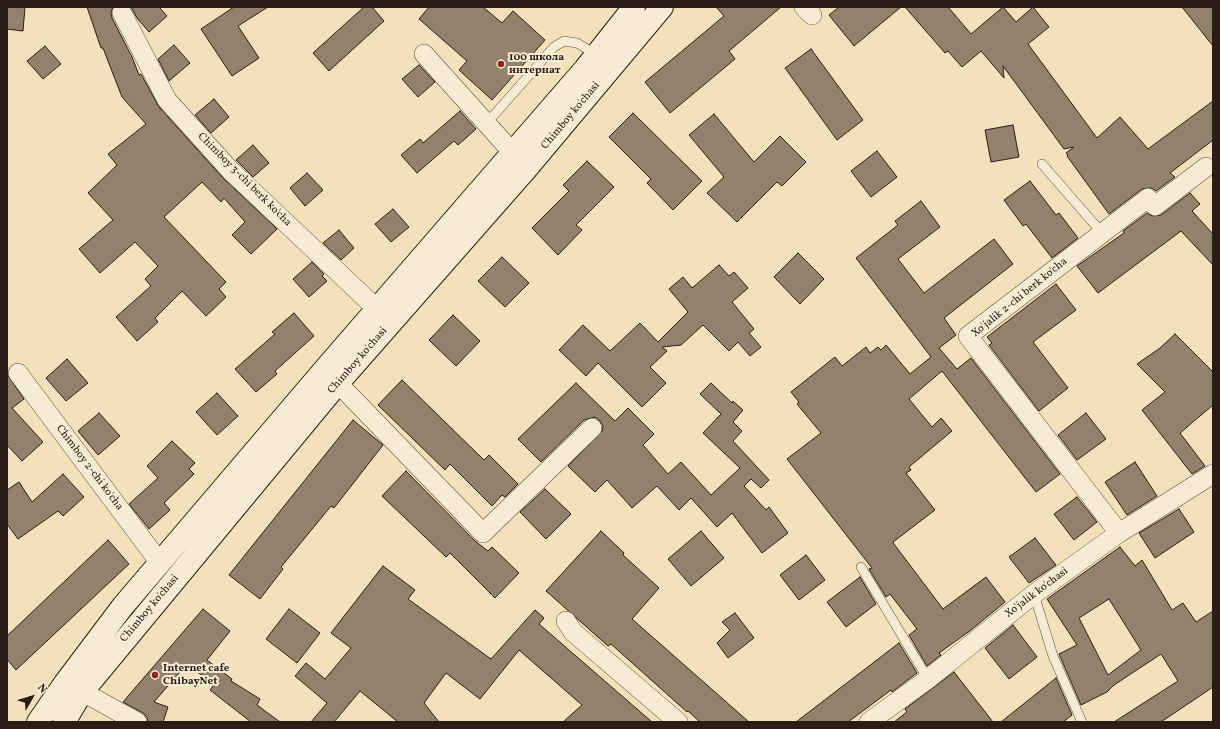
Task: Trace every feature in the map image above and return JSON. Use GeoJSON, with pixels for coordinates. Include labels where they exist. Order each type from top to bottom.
{"type":"FeatureCollection","features":[{"type":"Feature","properties":{"kind":"main road","name":"Chimboy ko'chasi"},"geometry":{"type":"LineString","coordinates":[[64,722],[73,687],[123,606],[160,563],[331,376],[520,160],[634,7]]}},
{"type":"Feature","properties":{"kind":"main road","name":"Chimboy ko'chasi"},"geometry":{"type":"LineString","coordinates":[[38,722],[73,687],[331,376],[376,309],[520,160],[662,7]]}},
{"type":"Feature","properties":{"kind":"street","name":"Chimboy 3-chi berk ko'cha"},"geometry":{"type":"LineString","coordinates":[[122,13],[167,100],[230,170],[376,309]]}},
{"type":"Feature","properties":{"kind":"street"},"geometry":{"type":"LineString","coordinates":[[424,54],[520,160]]}},
{"type":"Feature","properties":{"kind":"street","name":"Xo'jalik 2-chi berk ko'cha"},"geometry":{"type":"LineString","coordinates":[[1119,533],[968,336],[1148,198],[1155,206],[1206,167]]}},
{"type":"Feature","properties":{"kind":"street","name":"Chimboy 2-chi ko'cha"},"geometry":{"type":"LineString","coordinates":[[18,373],[160,563]]}},
{"type":"Feature","properties":{"kind":"street"},"geometry":{"type":"LineString","coordinates":[[331,376],[483,533],[592,428]]}},
{"type":"Feature","properties":{"kind":"street","name":"Xo'jalik ko'chasi"},"geometry":{"type":"LineString","coordinates":[[869,722],[928,679],[1034,594],[1119,533],[1213,474]]}},
{"type":"Feature","properties":{"kind":"street"},"geometry":{"type":"LineString","coordinates":[[566,621],[573,632],[678,722]]}},
{"type":"Feature","properties":{"kind":"street"},"geometry":{"type":"LineString","coordinates":[[73,687],[137,722]]}},
{"type":"Feature","properties":{"kind":"lane"},"geometry":{"type":"LineString","coordinates":[[486,124],[554,47],[564,41],[577,43],[597,55]]}},
{"type":"Feature","properties":{"kind":"lane"},"geometry":{"type":"LineString","coordinates":[[1042,164],[1102,233]]}},
{"type":"Feature","properties":{"kind":"lane"},"geometry":{"type":"LineString","coordinates":[[861,567],[928,679]]}},
{"type":"Feature","properties":{"kind":"lane"},"geometry":{"type":"LineString","coordinates":[[1034,594],[1053,656],[1082,722]]}},
{"type":"Feature","properties":{"kind":"building"},"geometry":{"type":"Polygon","coordinates":[[[7,7],[25,7],[23,31],[7,29],[7,7]]]}},
{"type":"Feature","properties":{"kind":"building"},"geometry":{"type":"Polygon","coordinates":[[[87,7],[113,7],[111,12],[112,18],[132,57],[139,75],[141,74],[159,107],[222,177],[277,229],[251,254],[232,235],[245,222],[224,198],[221,202],[202,182],[164,217],[226,282],[219,289],[226,297],[206,316],[182,291],[155,318],[158,322],[137,341],[116,317],[151,286],[145,279],[158,266],[135,242],[100,273],[79,249],[113,220],[88,193],[117,165],[108,154],[146,124],[122,97],[103,48],[101,48],[87,7]]]}},
{"type":"Feature","properties":{"kind":"building"},"geometry":{"type":"Polygon","coordinates":[[[131,7],[159,7],[167,16],[149,32],[137,18],[131,7]]]}},
{"type":"Feature","properties":{"kind":"building"},"geometry":{"type":"Polygon","coordinates":[[[234,7],[268,7],[238,26],[259,58],[232,76],[201,29],[234,7]]]}},
{"type":"Feature","properties":{"kind":"building"},"geometry":{"type":"Polygon","coordinates":[[[364,7],[372,7],[384,21],[329,71],[313,53],[364,7]]]}},
{"type":"Feature","properties":{"kind":"building"},"geometry":{"type":"Polygon","coordinates":[[[429,7],[483,7],[502,23],[513,11],[545,40],[492,100],[459,70],[467,61],[419,19],[429,7]]]}},
{"type":"Feature","properties":{"kind":"building"},"geometry":{"type":"Polygon","coordinates":[[[716,7],[781,7],[729,51],[735,59],[670,113],[645,82],[724,16],[716,7]]]}},
{"type":"Feature","properties":{"kind":"building"},"geometry":{"type":"Polygon","coordinates":[[[839,7],[901,7],[854,46],[829,15],[839,7]]]}},
{"type":"Feature","properties":{"kind":"building"},"geometry":{"type":"Polygon","coordinates":[[[905,7],[948,7],[971,34],[1003,7],[1016,22],[1033,7],[1049,27],[1028,44],[1097,138],[1120,117],[1148,149],[1213,101],[1213,140],[1170,173],[1175,177],[1156,191],[1151,188],[1142,189],[1109,214],[1067,156],[1068,155],[1066,153],[1074,147],[1064,149],[1003,66],[1004,78],[981,51],[962,67],[948,51],[945,53],[905,7]]]}},
{"type":"Feature","properties":{"kind":"building"},"geometry":{"type":"Polygon","coordinates":[[[1182,7],[1213,7],[1213,46],[1182,7]]]}},
{"type":"Feature","properties":{"kind":"building"},"geometry":{"type":"Polygon","coordinates":[[[174,45],[190,63],[169,81],[158,59],[174,45]]]}},
{"type":"Feature","properties":{"kind":"building"},"geometry":{"type":"Polygon","coordinates":[[[45,46],[61,64],[43,79],[27,61],[45,46]]]}},
{"type":"Feature","properties":{"kind":"building"},"geometry":{"type":"Polygon","coordinates":[[[811,49],[863,120],[837,140],[785,68],[811,49]]]}},
{"type":"Feature","properties":{"kind":"building"},"geometry":{"type":"Polygon","coordinates":[[[419,65],[435,82],[418,97],[402,79],[419,65]]]}},
{"type":"Feature","properties":{"kind":"building"},"geometry":{"type":"Polygon","coordinates":[[[214,99],[229,117],[211,133],[195,115],[214,99]]]}},
{"type":"Feature","properties":{"kind":"building"},"geometry":{"type":"Polygon","coordinates":[[[460,111],[476,129],[458,145],[454,141],[417,173],[401,155],[420,139],[423,143],[460,111]]]}},
{"type":"Feature","properties":{"kind":"building"},"geometry":{"type":"Polygon","coordinates":[[[633,113],[702,181],[673,210],[647,183],[651,179],[609,137],[633,113]]]}},
{"type":"Feature","properties":{"kind":"building"},"geometry":{"type":"Polygon","coordinates":[[[714,114],[754,162],[780,136],[806,162],[782,186],[777,182],[737,222],[707,193],[724,177],[689,135],[714,114]]]}},
{"type":"Feature","properties":{"kind":"building"},"geometry":{"type":"Polygon","coordinates":[[[1013,125],[1019,157],[991,162],[985,130],[1013,125]]]}},
{"type":"Feature","properties":{"kind":"building"},"geometry":{"type":"Polygon","coordinates":[[[253,145],[269,163],[253,177],[236,160],[253,145]]]}},
{"type":"Feature","properties":{"kind":"building"},"geometry":{"type":"Polygon","coordinates":[[[877,151],[897,177],[871,197],[851,171],[877,151]]]}},
{"type":"Feature","properties":{"kind":"building"},"geometry":{"type":"Polygon","coordinates":[[[587,161],[614,187],[576,225],[582,230],[558,255],[532,228],[569,191],[563,185],[587,161]]]}},
{"type":"Feature","properties":{"kind":"building"},"geometry":{"type":"Polygon","coordinates":[[[307,173],[323,190],[305,206],[290,188],[307,173]]]}},
{"type":"Feature","properties":{"kind":"building"},"geometry":{"type":"Polygon","coordinates":[[[1030,181],[1056,215],[1059,213],[1078,238],[1052,258],[1026,224],[1023,226],[1004,200],[1030,181]]]}},
{"type":"Feature","properties":{"kind":"building"},"geometry":{"type":"Polygon","coordinates":[[[1190,193],[1200,204],[1192,211],[1213,234],[1213,265],[1181,231],[1098,293],[1077,266],[1124,233],[1123,231],[1147,213],[1152,216],[1161,215],[1190,193]]]}},
{"type":"Feature","properties":{"kind":"building"},"geometry":{"type":"Polygon","coordinates":[[[921,201],[940,227],[898,259],[924,293],[994,239],[1013,264],[944,318],[956,335],[939,348],[957,369],[971,358],[1060,474],[1036,492],[942,371],[909,399],[932,427],[941,418],[952,431],[909,467],[911,470],[906,473],[935,510],[893,542],[943,609],[986,577],[1005,602],[971,630],[939,653],[941,655],[927,666],[909,635],[917,629],[890,594],[886,597],[869,569],[872,568],[787,459],[821,433],[797,404],[799,402],[791,392],[835,357],[842,366],[866,347],[870,353],[878,347],[881,350],[886,345],[910,374],[931,357],[856,258],[898,225],[895,221],[921,201]]]}},
{"type":"Feature","properties":{"kind":"building"},"geometry":{"type":"Polygon","coordinates":[[[393,209],[409,227],[391,242],[375,224],[393,209]]]}},
{"type":"Feature","properties":{"kind":"building"},"geometry":{"type":"Polygon","coordinates":[[[339,230],[354,248],[341,260],[323,243],[339,230]]]}},
{"type":"Feature","properties":{"kind":"building"},"geometry":{"type":"Polygon","coordinates":[[[798,253],[824,279],[800,304],[774,277],[798,253]]]}},
{"type":"Feature","properties":{"kind":"building"},"geometry":{"type":"Polygon","coordinates":[[[502,257],[529,283],[505,307],[478,281],[502,257]]]}},
{"type":"Feature","properties":{"kind":"building"},"geometry":{"type":"Polygon","coordinates":[[[312,262],[324,274],[322,276],[327,281],[309,297],[293,279],[312,262]]]}},
{"type":"Feature","properties":{"kind":"building"},"geometry":{"type":"Polygon","coordinates":[[[719,265],[729,276],[734,272],[748,288],[732,302],[754,329],[749,333],[761,347],[750,356],[738,342],[729,351],[703,325],[681,345],[662,347],[667,351],[650,367],[666,383],[642,407],[598,363],[586,376],[559,350],[583,325],[610,351],[640,323],[658,342],[688,312],[669,289],[683,277],[692,288],[719,265]]]}},
{"type":"Feature","properties":{"kind":"building"},"geometry":{"type":"Polygon","coordinates":[[[1056,284],[1076,310],[1033,342],[1068,388],[1039,411],[989,345],[992,343],[987,337],[1056,284]]]}},
{"type":"Feature","properties":{"kind":"building"},"geometry":{"type":"Polygon","coordinates":[[[294,313],[314,336],[275,371],[277,374],[256,392],[235,369],[275,334],[272,332],[294,313]]]}},
{"type":"Feature","properties":{"kind":"building"},"geometry":{"type":"Polygon","coordinates":[[[453,315],[480,341],[456,366],[429,340],[453,315]]]}},
{"type":"Feature","properties":{"kind":"building"},"geometry":{"type":"Polygon","coordinates":[[[1175,334],[1213,372],[1213,405],[1180,433],[1205,466],[1192,474],[1142,410],[1165,392],[1137,364],[1160,348],[1175,334]]]}},
{"type":"Feature","properties":{"kind":"building"},"geometry":{"type":"Polygon","coordinates":[[[67,359],[88,383],[66,401],[46,378],[67,359]]]}},
{"type":"Feature","properties":{"kind":"building"},"geometry":{"type":"Polygon","coordinates":[[[7,374],[24,399],[12,408],[43,442],[22,461],[7,445],[7,374]]]}},
{"type":"Feature","properties":{"kind":"building"},"geometry":{"type":"Polygon","coordinates":[[[402,380],[484,460],[489,455],[518,484],[505,497],[502,495],[492,506],[450,464],[445,470],[378,405],[402,380]]]}},
{"type":"Feature","properties":{"kind":"building"},"geometry":{"type":"Polygon","coordinates":[[[576,383],[615,421],[628,408],[654,434],[643,445],[668,474],[681,462],[711,495],[740,468],[703,433],[721,414],[700,394],[711,383],[732,403],[733,401],[743,410],[733,422],[742,431],[733,441],[769,480],[761,488],[751,479],[744,486],[766,510],[769,507],[788,533],[762,553],[732,513],[717,527],[691,498],[679,510],[657,486],[632,508],[607,480],[595,492],[568,466],[602,431],[603,426],[595,417],[584,420],[541,462],[518,439],[576,383]]]}},
{"type":"Feature","properties":{"kind":"building"},"geometry":{"type":"Polygon","coordinates":[[[217,393],[238,416],[217,435],[196,412],[217,393]]]}},
{"type":"Feature","properties":{"kind":"building"},"geometry":{"type":"Polygon","coordinates":[[[99,413],[120,436],[98,455],[78,431],[99,413]]]}},
{"type":"Feature","properties":{"kind":"building"},"geometry":{"type":"Polygon","coordinates":[[[1086,413],[1106,439],[1077,460],[1058,435],[1086,413]]]}},
{"type":"Feature","properties":{"kind":"building"},"geometry":{"type":"Polygon","coordinates":[[[353,420],[383,445],[334,508],[331,506],[281,567],[283,569],[260,599],[229,575],[353,420]]]}},
{"type":"Feature","properties":{"kind":"building"},"geometry":{"type":"Polygon","coordinates":[[[172,441],[195,463],[189,469],[194,474],[164,503],[170,510],[149,529],[129,504],[158,478],[147,466],[172,441]]]}},
{"type":"Feature","properties":{"kind":"building"},"geometry":{"type":"Polygon","coordinates":[[[1135,462],[1157,496],[1127,515],[1105,482],[1135,462]]]}},
{"type":"Feature","properties":{"kind":"building"},"geometry":{"type":"Polygon","coordinates":[[[406,471],[475,541],[488,551],[492,547],[519,573],[495,598],[450,553],[446,557],[382,496],[406,471]]]}},
{"type":"Feature","properties":{"kind":"building"},"geometry":{"type":"Polygon","coordinates":[[[63,474],[84,497],[63,516],[58,511],[18,539],[7,524],[7,490],[19,482],[32,502],[63,474]]]}},
{"type":"Feature","properties":{"kind":"building"},"geometry":{"type":"Polygon","coordinates":[[[545,489],[571,514],[546,539],[520,512],[545,489]]]}},
{"type":"Feature","properties":{"kind":"building"},"geometry":{"type":"Polygon","coordinates":[[[1077,497],[1097,522],[1074,540],[1054,514],[1077,497]]]}},
{"type":"Feature","properties":{"kind":"building"},"geometry":{"type":"Polygon","coordinates":[[[1179,509],[1194,532],[1155,558],[1139,533],[1179,509]]]}},
{"type":"Feature","properties":{"kind":"building"},"geometry":{"type":"Polygon","coordinates":[[[601,531],[624,553],[623,555],[659,588],[632,619],[749,722],[700,722],[611,644],[608,646],[546,591],[601,531]]]}},
{"type":"Feature","properties":{"kind":"building"},"geometry":{"type":"Polygon","coordinates":[[[701,531],[724,558],[691,586],[668,559],[701,531]]]}},
{"type":"Feature","properties":{"kind":"building"},"geometry":{"type":"Polygon","coordinates":[[[1035,538],[1056,565],[1029,583],[1009,557],[1035,538]]]}},
{"type":"Feature","properties":{"kind":"building"},"geometry":{"type":"Polygon","coordinates":[[[108,540],[129,564],[16,670],[7,659],[7,636],[108,540]]]}},
{"type":"Feature","properties":{"kind":"building"},"geometry":{"type":"Polygon","coordinates":[[[1120,547],[1135,566],[1142,560],[1172,610],[1183,603],[1196,622],[1213,611],[1213,687],[1161,722],[1114,722],[1178,681],[1161,654],[1114,685],[1107,692],[1081,705],[1059,654],[1077,645],[1047,599],[1120,547]],[[1109,599],[1079,618],[1108,675],[1141,650],[1109,599]]]}},
{"type":"Feature","properties":{"kind":"building"},"geometry":{"type":"Polygon","coordinates":[[[806,555],[825,580],[799,600],[780,575],[806,555]]]}},
{"type":"Feature","properties":{"kind":"building"},"geometry":{"type":"Polygon","coordinates":[[[383,566],[415,590],[408,599],[491,659],[535,610],[544,618],[539,624],[652,722],[563,722],[582,705],[519,650],[480,699],[446,673],[424,703],[439,722],[398,722],[360,691],[334,722],[311,722],[327,703],[295,676],[306,663],[325,679],[351,648],[331,633],[383,566]]]}},
{"type":"Feature","properties":{"kind":"building"},"geometry":{"type":"Polygon","coordinates":[[[860,577],[876,604],[846,627],[827,602],[860,577]]]}},
{"type":"Feature","properties":{"kind":"building"},"geometry":{"type":"Polygon","coordinates":[[[203,609],[230,631],[207,660],[232,679],[231,681],[260,699],[257,705],[280,722],[251,722],[210,690],[214,685],[187,664],[154,702],[168,707],[163,722],[148,722],[147,717],[143,713],[123,702],[203,609]]]}},
{"type":"Feature","properties":{"kind":"building"},"geometry":{"type":"Polygon","coordinates":[[[289,609],[320,633],[297,663],[266,639],[289,609]]]}},
{"type":"Feature","properties":{"kind":"building"},"geometry":{"type":"Polygon","coordinates":[[[735,613],[754,638],[728,658],[717,643],[730,630],[722,622],[735,613]]]}},
{"type":"Feature","properties":{"kind":"building"},"geometry":{"type":"Polygon","coordinates":[[[1013,625],[1037,657],[1009,679],[985,648],[1013,625]]]}},
{"type":"Feature","properties":{"kind":"building"},"geometry":{"type":"Polygon","coordinates":[[[899,643],[917,673],[848,722],[796,722],[899,643]]]}},
{"type":"Feature","properties":{"kind":"building"},"geometry":{"type":"Polygon","coordinates":[[[954,672],[993,722],[894,722],[907,712],[905,709],[954,672]]]}},
{"type":"Feature","properties":{"kind":"building"},"geometry":{"type":"Polygon","coordinates":[[[1056,678],[1072,715],[1063,722],[1001,722],[1056,678]]]}},
{"type":"Feature","properties":{"kind":"place","name":"100 школа интернат"},"geometry":{"type":"Point","coordinates":[501,64]}},
{"type":"Feature","properties":{"kind":"place","name":"Internet cafe ChibayNet"},"geometry":{"type":"Point","coordinates":[155,675]}}]}
